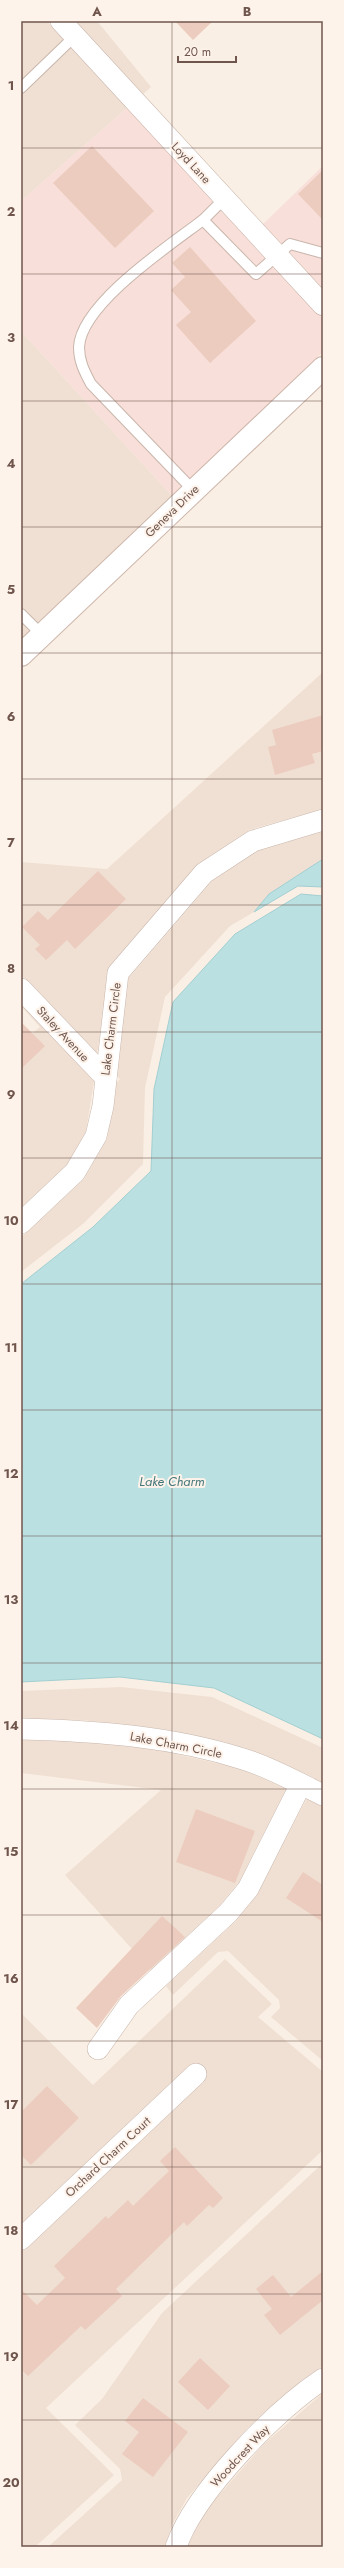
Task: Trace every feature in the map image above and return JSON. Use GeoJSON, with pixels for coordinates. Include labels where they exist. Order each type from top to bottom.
{"type":"FeatureCollection","features":[{"type":"Feature","properties":{"kind":"main road","name":"Geneva Drive"},"geometry":{"type":"LineString","coordinates":[[21,655],[323,368]]}},
{"type":"Feature","properties":{"kind":"street","name":"Loyd Lane"},"geometry":{"type":"LineString","coordinates":[[61,21],[323,305]]}},
{"type":"Feature","properties":{"kind":"street","name":"Lake Charm Circle"},"geometry":{"type":"LineString","coordinates":[[21,1223],[75,1172],[96,1136],[106,1078],[118,974],[204,873],[253,840],[323,820]]}},
{"type":"Feature","properties":{"kind":"street","name":"Staley Avenue"},"geometry":{"type":"LineString","coordinates":[[21,989],[106,1078]]}},
{"type":"Feature","properties":{"kind":"street","name":"Lake Charm Circle"},"geometry":{"type":"LineString","coordinates":[[21,1729],[82,1731],[155,1738],[244,1759],[301,1784],[323,1796]]}},
{"type":"Feature","properties":{"kind":"street"},"geometry":{"type":"LineString","coordinates":[[98,2049],[128,2005],[228,1913],[248,1889],[301,1784]]}},
{"type":"Feature","properties":{"kind":"street","name":"Orchard Charm Court"},"geometry":{"type":"LineString","coordinates":[[25,2229],[196,2074]]}},
{"type":"Feature","properties":{"kind":"street","name":"Woodcrest Way"},"geometry":{"type":"LineString","coordinates":[[176,2547],[181,2533],[196,2505],[256,2436],[310,2388],[323,2380]]}},
{"type":"Feature","properties":{"kind":"lane"},"geometry":{"type":"LineString","coordinates":[[21,88],[75,36]]}},
{"type":"Feature","properties":{"kind":"lane"},"geometry":{"type":"LineString","coordinates":[[194,491],[91,384],[80,364],[79,345],[88,322],[105,298],[203,220],[224,199]]}},
{"type":"Feature","properties":{"kind":"lane"},"geometry":{"type":"LineString","coordinates":[[203,220],[256,274],[290,244],[323,253]]}},
{"type":"Feature","properties":{"kind":"lane"},"geometry":{"type":"LineString","coordinates":[[21,614],[42,635]]}},
{"type":"Feature","properties":{"kind":"shaded area"},"geometry":{"type":"Polygon","coordinates":[[[21,21],[47,21],[127,108],[21,201],[21,21]]]}},
{"type":"Feature","properties":{"kind":"shaded area"},"geometry":{"type":"Polygon","coordinates":[[[74,21],[97,21],[151,87],[142,95],[74,21]]]}},
{"type":"Feature","properties":{"kind":"shaded area"},"geometry":{"type":"Polygon","coordinates":[[[127,108],[323,319],[323,352],[172,496],[21,331],[21,201],[127,108]]]}},
{"type":"Feature","properties":{"kind":"shaded area"},"geometry":{"type":"Polygon","coordinates":[[[323,166],[323,298],[258,229],[323,166]]]}},
{"type":"Feature","properties":{"kind":"shaded area"},"geometry":{"type":"Polygon","coordinates":[[[21,331],[172,496],[21,640],[21,331]]]}},
{"type":"Feature","properties":{"kind":"shaded area"},"geometry":{"type":"Polygon","coordinates":[[[323,672],[323,809],[249,830],[198,864],[110,966],[97,1055],[21,975],[21,862],[107,869],[323,672]]]}},
{"type":"Feature","properties":{"kind":"shaded area"},"geometry":{"type":"Polygon","coordinates":[[[323,831],[323,859],[269,894],[254,912],[230,926],[165,997],[145,1088],[143,1164],[84,1223],[21,1272],[21,1237],[84,1179],[107,1139],[115,1084],[120,1079],[116,1075],[128,979],[212,881],[259,850],[323,831]]]}},
{"type":"Feature","properties":{"kind":"shaded area"},"geometry":{"type":"Polygon","coordinates":[[[21,1003],[94,1081],[86,1131],[67,1165],[21,1208],[21,1043],[40,1027],[21,1006],[21,1003]]]}},
{"type":"Feature","properties":{"kind":"shaded area"},"geometry":{"type":"Polygon","coordinates":[[[121,1687],[212,1697],[323,1748],[323,1784],[245,1748],[154,1728],[81,1720],[21,1719],[21,1691],[121,1687]]]}},
{"type":"Feature","properties":{"kind":"shaded area"},"geometry":{"type":"Polygon","coordinates":[[[21,1740],[82,1741],[154,1749],[242,1769],[286,1789],[239,1882],[220,1905],[151,1970],[65,1875],[161,1790],[21,1773],[21,1740]]]}},
{"type":"Feature","properties":{"kind":"shaded area"},"geometry":{"type":"Polygon","coordinates":[[[307,1798],[323,1807],[323,2061],[271,2017],[280,2008],[279,2000],[228,1951],[218,1952],[173,1995],[166,1986],[236,1921],[256,1896],[307,1798]]]}},
{"type":"Feature","properties":{"kind":"shaded area"},"geometry":{"type":"Polygon","coordinates":[[[225,1959],[272,2004],[258,2017],[323,2072],[323,2150],[46,2408],[114,2475],[35,2547],[21,2547],[21,2013],[93,2085],[225,1959]]]}},
{"type":"Feature","properties":{"kind":"shaded area"},"geometry":{"type":"Polygon","coordinates":[[[323,2163],[323,2366],[302,2380],[248,2428],[187,2498],[171,2527],[165,2547],[48,2547],[122,2480],[120,2469],[75,2425],[102,2399],[162,2313],[323,2163]]]}},
{"type":"Feature","properties":{"kind":"shaded area"},"geometry":{"type":"Polygon","coordinates":[[[323,2393],[323,2547],[187,2547],[205,2511],[264,2444],[323,2393]]]}},
{"type":"Feature","properties":{"kind":"water"},"geometry":{"type":"Polygon","coordinates":[[[323,859],[323,887],[298,886],[254,912],[269,894],[323,859]]]}},
{"type":"Feature","properties":{"kind":"water","name":"Lake Charm"},"geometry":{"type":"Polygon","coordinates":[[[301,894],[323,896],[323,1739],[214,1688],[120,1677],[21,1682],[21,1284],[93,1227],[151,1171],[154,1089],[173,1002],[235,934],[301,894]]]}},
{"type":"Feature","properties":{"kind":"building"},"geometry":{"type":"Polygon","coordinates":[[[175,21],[213,21],[193,40],[175,21]]]}},
{"type":"Feature","properties":{"kind":"building"},"geometry":{"type":"Polygon","coordinates":[[[92,146],[154,211],[115,248],[53,183],[92,146]]]}},
{"type":"Feature","properties":{"kind":"building"},"geometry":{"type":"Polygon","coordinates":[[[323,170],[323,220],[298,194],[323,170]]]}},
{"type":"Feature","properties":{"kind":"building"},"geometry":{"type":"Polygon","coordinates":[[[190,247],[256,321],[210,363],[176,325],[191,312],[171,290],[185,277],[172,263],[190,247]]]}},
{"type":"Feature","properties":{"kind":"building"},"geometry":{"type":"Polygon","coordinates":[[[323,715],[323,751],[312,754],[315,763],[275,775],[268,747],[276,745],[272,730],[323,715]]]}},
{"type":"Feature","properties":{"kind":"building"},"geometry":{"type":"Polygon","coordinates":[[[98,871],[126,899],[75,949],[67,940],[46,960],[35,949],[40,945],[22,927],[38,911],[48,920],[98,871]]]}},
{"type":"Feature","properties":{"kind":"building"},"geometry":{"type":"Polygon","coordinates":[[[21,1022],[45,1046],[21,1069],[21,1022]]]}},
{"type":"Feature","properties":{"kind":"building"},"geometry":{"type":"Polygon","coordinates":[[[196,1809],[255,1831],[235,1883],[176,1862],[196,1809]]]}},
{"type":"Feature","properties":{"kind":"building"},"geometry":{"type":"Polygon","coordinates":[[[303,1872],[323,1885],[323,1922],[286,1898],[303,1872]]]}},
{"type":"Feature","properties":{"kind":"building"},"geometry":{"type":"Polygon","coordinates":[[[162,1916],[185,1937],[121,1996],[97,2028],[76,2008],[162,1916]]]}},
{"type":"Feature","properties":{"kind":"building"},"geometry":{"type":"Polygon","coordinates":[[[47,2086],[79,2118],[31,2165],[21,2155],[21,2112],[47,2086]]]}},
{"type":"Feature","properties":{"kind":"building"},"geometry":{"type":"Polygon","coordinates":[[[175,2147],[223,2198],[213,2208],[209,2205],[187,2226],[184,2222],[116,2289],[122,2296],[85,2330],[81,2326],[28,2376],[21,2369],[21,2289],[37,2305],[65,2278],[54,2266],[106,2216],[108,2219],[128,2200],[133,2206],[169,2171],[160,2161],[175,2147]]]}},
{"type":"Feature","properties":{"kind":"building"},"geometry":{"type":"Polygon","coordinates":[[[323,2271],[323,2300],[280,2335],[264,2315],[272,2309],[256,2289],[273,2275],[291,2297],[323,2271]]]}},
{"type":"Feature","properties":{"kind":"building"},"geometry":{"type":"Polygon","coordinates":[[[200,2358],[230,2386],[208,2410],[178,2382],[200,2358]]]}},
{"type":"Feature","properties":{"kind":"building"},"geometry":{"type":"Polygon","coordinates":[[[143,2398],[188,2432],[153,2477],[122,2454],[139,2432],[125,2421],[143,2398]]]}}]}
